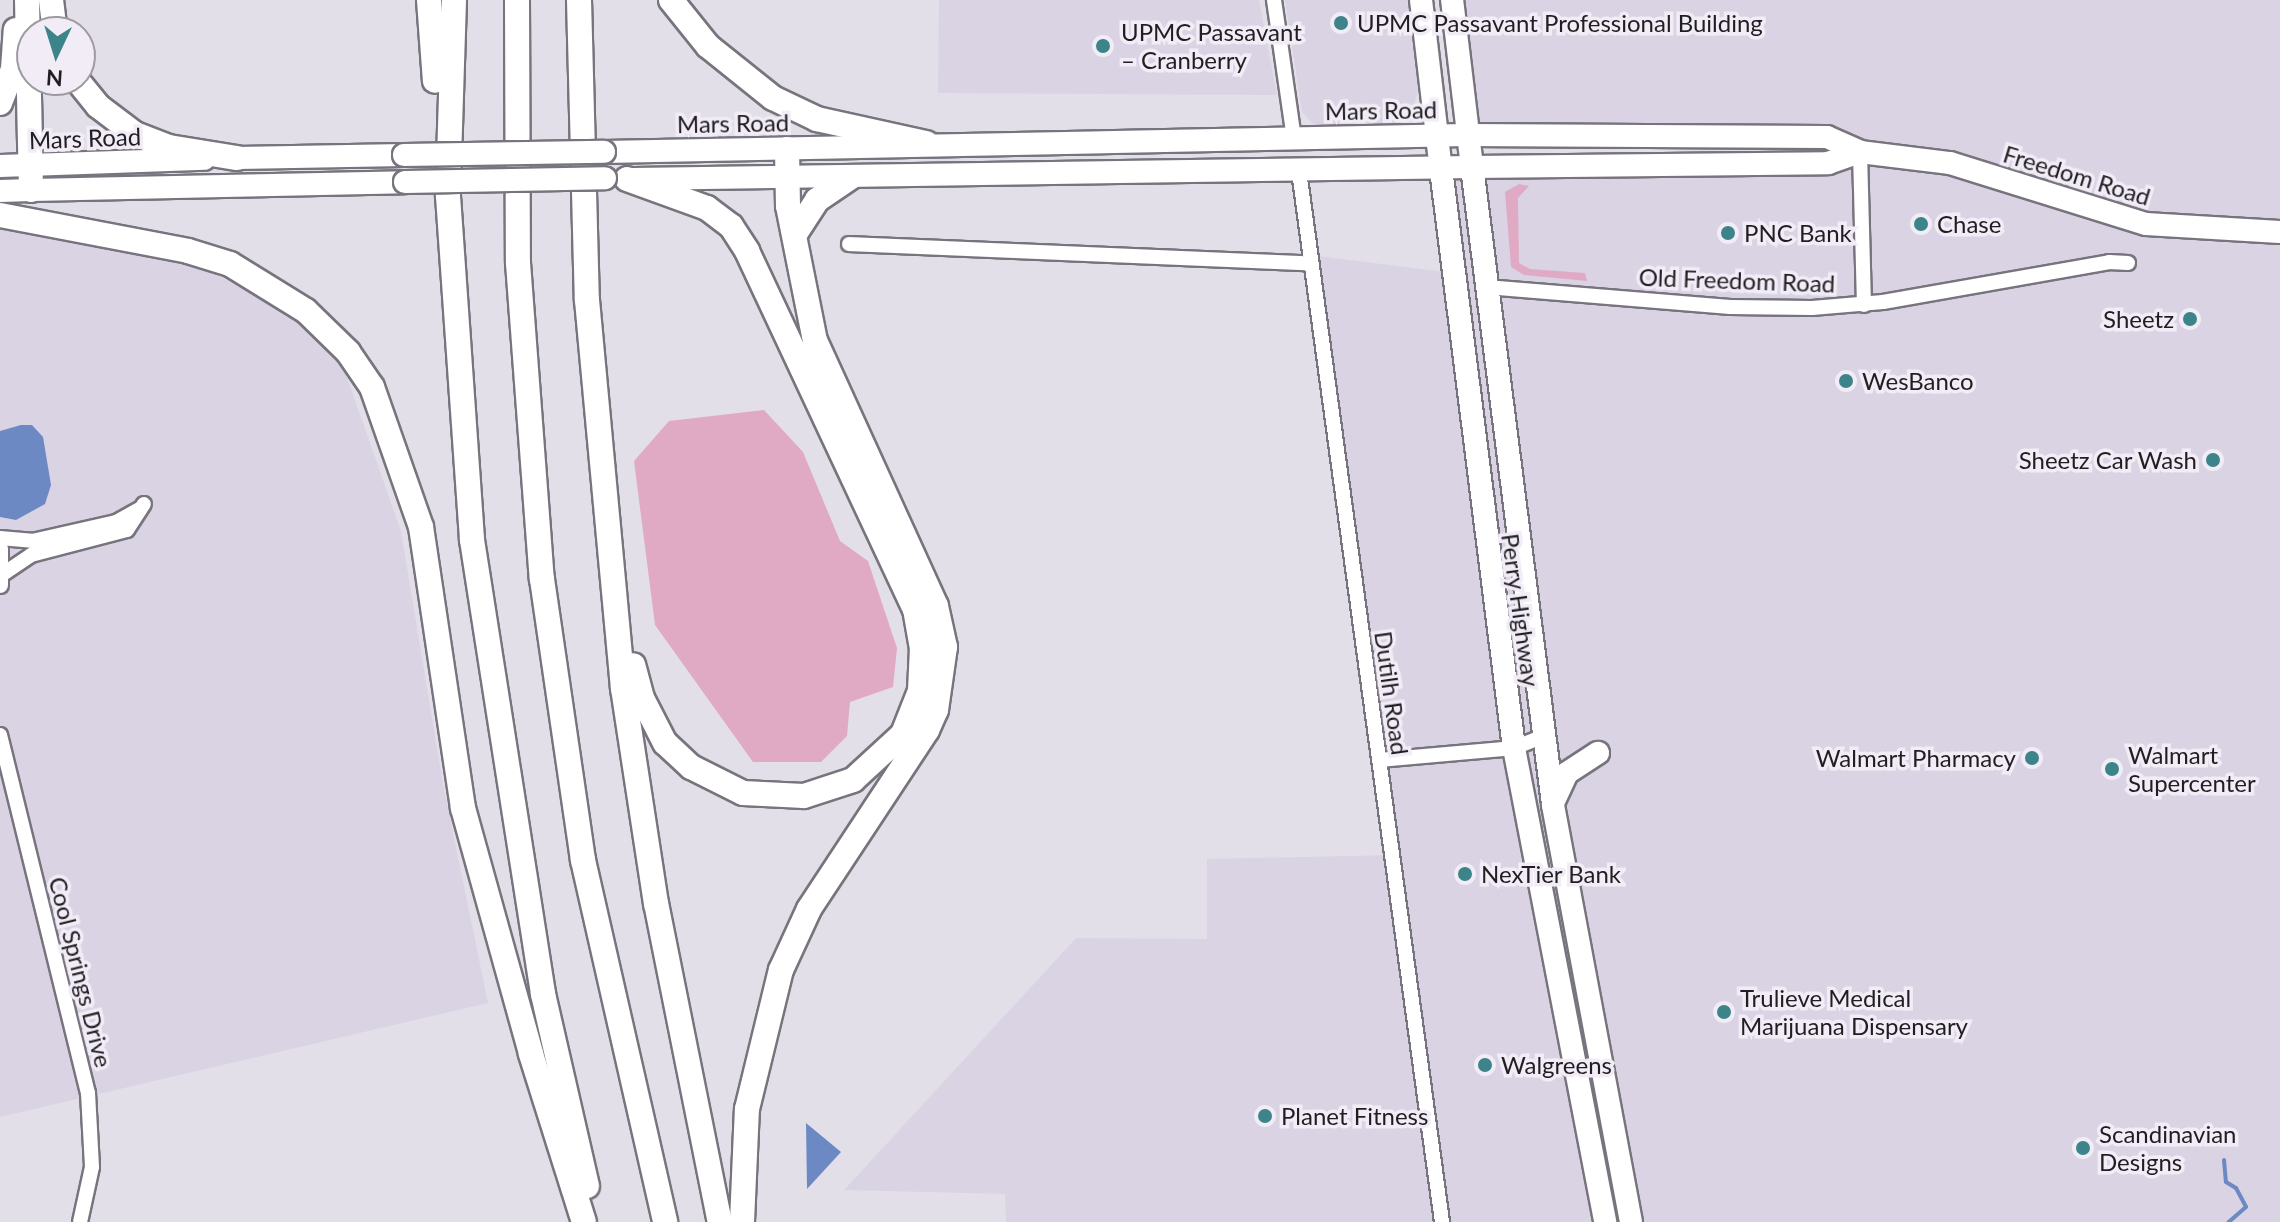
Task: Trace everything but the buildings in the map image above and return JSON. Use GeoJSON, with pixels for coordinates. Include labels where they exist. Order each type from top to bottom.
{"type":"FeatureCollection","features":[{"type":"Feature","properties":{"kind":"highway"},"geometry":{"type":"LineString","coordinates":[[0,103],[13,69],[17,0]]}},
{"type":"Feature","properties":{"kind":"highway"},"geometry":{"type":"LineString","coordinates":[[27,0],[31,178]]}},
{"type":"Feature","properties":{"kind":"highway"},"geometry":{"type":"LineString","coordinates":[[429,0],[436,151],[451,268],[470,524],[488,669],[543,994],[597,1222]]}},
{"type":"Feature","properties":{"kind":"highway"},"geometry":{"type":"LineString","coordinates":[[451,268],[448,104],[454,0]]}},
{"type":"Feature","properties":{"kind":"highway"},"geometry":{"type":"LineString","coordinates":[[517,0],[518,263],[542,579],[583,860],[665,1222]]}},
{"type":"Feature","properties":{"kind":"highway"},"geometry":{"type":"LineString","coordinates":[[579,0],[586,270],[603,503],[640,809],[720,1222]]}},
{"type":"Feature","properties":{"kind":"highway"},"geometry":{"type":"LineString","coordinates":[[671,0],[708,46],[773,98],[817,119],[926,143]]}},
{"type":"Feature","properties":{"kind":"highway"},"geometry":{"type":"LineString","coordinates":[[90,96],[98,106],[135,134],[169,147],[237,158]]}},
{"type":"Feature","properties":{"kind":"highway"},"geometry":{"type":"LineString","coordinates":[[742,1222],[747,1109],[781,970],[809,909],[927,730],[938,701],[945,647],[936,606],[815,341],[786,177],[787,149]]}},
{"type":"Feature","properties":{"kind":"highway"},"geometry":{"type":"LineString","coordinates":[[797,231],[817,200],[851,177]]}},
{"type":"Feature","properties":{"kind":"highway"},"geometry":{"type":"LineString","coordinates":[[603,503],[627,644],[642,698],[665,743],[691,767],[743,793],[804,796],[853,780],[903,734],[922,671],[915,609],[747,251],[731,226],[707,208],[616,179]]}},
{"type":"Feature","properties":{"kind":"highway"},"geometry":{"type":"LineString","coordinates":[[0,215],[188,251],[230,264],[306,311],[348,352],[372,387],[421,527],[463,808],[531,1054],[584,1222]]}},
{"type":"Feature","properties":{"kind":"main road","name":"Perry Highway"},"geometry":{"type":"LineString","coordinates":[[1421,0],[1514,748],[1605,1222]]}},
{"type":"Feature","properties":{"kind":"main road","name":"Perry Highway"},"geometry":{"type":"LineString","coordinates":[[1452,0],[1466,135],[1544,744],[1631,1222]]}},
{"type":"Feature","properties":{"kind":"main road","name":"Mars Road"},"geometry":{"type":"LineString","coordinates":[[0,191],[31,178],[237,158],[1466,135]]}},
{"type":"Feature","properties":{"kind":"main road","name":"Freedom Road"},"geometry":{"type":"LineString","coordinates":[[1466,135],[1827,137],[1860,152],[1950,163],[2146,224],[2280,232]]}},
{"type":"Feature","properties":{"kind":"main road","name":"Freedom Road"},"geometry":{"type":"LineString","coordinates":[[1441,169],[1828,163],[1860,152]]}},
{"type":"Feature","properties":{"kind":"main road","name":"Mars Road"},"geometry":{"type":"LineString","coordinates":[[0,166],[31,178],[405,182],[1441,169]]}},
{"type":"Feature","properties":{"kind":"main road"},"geometry":{"type":"LineString","coordinates":[[1553,804],[1567,773],[1598,753]]}},
{"type":"Feature","properties":{"kind":"street"},"geometry":{"type":"LineString","coordinates":[[1274,0],[1294,138]]}},
{"type":"Feature","properties":{"kind":"street"},"geometry":{"type":"LineString","coordinates":[[1860,152],[1864,305]]}},
{"type":"Feature","properties":{"kind":"street","name":"Dutilh Road"},"geometry":{"type":"LineString","coordinates":[[1299,171],[1442,1222]]}},
{"type":"Feature","properties":{"kind":"street"},"geometry":{"type":"LineString","coordinates":[[849,244],[1311,263]]}},
{"type":"Feature","properties":{"kind":"street","name":"Old Freedom Road"},"geometry":{"type":"LineString","coordinates":[[1486,287],[1730,307],[1864,305],[2109,262],[2128,263]]}},
{"type":"Feature","properties":{"kind":"street"},"geometry":{"type":"LineString","coordinates":[[0,538],[32,541],[116,522],[144,504],[127,530],[31,555],[2,579]]}},
{"type":"Feature","properties":{"kind":"street"},"geometry":{"type":"LineString","coordinates":[[0,549],[2,579]]}},
{"type":"Feature","properties":{"kind":"street","name":"Cool Springs Drive"},"geometry":{"type":"LineString","coordinates":[[0,735],[88,1093],[92,1167],[80,1222]]}},
{"type":"Feature","properties":{"kind":"street"},"geometry":{"type":"LineString","coordinates":[[1379,760],[1544,744]]}},
{"type":"Feature","properties":{"kind":"shaded area","name":"UPMC Passavant – Cranberry"},"geometry":{"type":"Polygon","coordinates":[[[939,0],[1259,0],[1277,95],[938,93],[939,0]]]}},
{"type":"Feature","properties":{"kind":"shaded area"},"geometry":{"type":"Polygon","coordinates":[[[1285,0],[1407,0],[1418,90],[1413,110],[1399,125],[1316,127],[1302,112],[1285,0]]]}},
{"type":"Feature","properties":{"kind":"shaded area"},"geometry":{"type":"Polygon","coordinates":[[[1452,0],[2280,0],[2280,1222],[1006,1222],[1005,1194],[844,1190],[1076,938],[1207,939],[1207,859],[1393,855],[1310,255],[1453,273],[1441,169],[1859,152],[1827,137],[1466,135],[1452,0]]]}},
{"type":"Feature","properties":{"kind":"shaded area"},"geometry":{"type":"Polygon","coordinates":[[[1519,184],[1529,186],[1518,198],[1519,263],[1530,269],[1585,273],[1587,281],[1524,275],[1511,267],[1505,192],[1519,184]]]}},
{"type":"Feature","properties":{"kind":"shaded area"},"geometry":{"type":"Polygon","coordinates":[[[0,227],[115,245],[199,267],[270,301],[323,342],[345,372],[401,531],[443,784],[488,1003],[0,1117],[0,227]]]}},
{"type":"Feature","properties":{"kind":"shaded area"},"geometry":{"type":"Polygon","coordinates":[[[764,410],[803,452],[840,541],[868,561],[897,648],[893,687],[850,702],[847,736],[821,762],[753,762],[655,625],[634,461],[669,421],[764,410]]]}},
{"type":"Feature","properties":{"kind":"water"},"geometry":{"type":"Polygon","coordinates":[[[32,425],[43,437],[51,485],[45,504],[16,520],[0,517],[0,431],[32,425]]]}},
{"type":"Feature","properties":{"kind":"water"},"geometry":{"type":"Polygon","coordinates":[[[806,1123],[841,1152],[807,1189],[806,1123]]]}},
{"type":"Feature","properties":{"kind":"waterway"},"geometry":{"type":"LineString","coordinates":[[2224,1160],[2226,1182],[2236,1188],[2246,1207],[2229,1222]]}},
{"type":"Feature","properties":{"kind":"place","name":"UPMC Passavant Professional Building"},"geometry":{"type":"Point","coordinates":[1341,23]}},
{"type":"Feature","properties":{"kind":"place","name":"UPMC Passavant – Cranberry"},"geometry":{"type":"Point","coordinates":[1103,46]}},
{"type":"Feature","properties":{"kind":"place","name":"Chase"},"geometry":{"type":"Point","coordinates":[1921,224]}},
{"type":"Feature","properties":{"kind":"place","name":"PNC Bank"},"geometry":{"type":"Point","coordinates":[1728,233]}},
{"type":"Feature","properties":{"kind":"place","name":"Sheetz"},"geometry":{"type":"Point","coordinates":[2190,319]}},
{"type":"Feature","properties":{"kind":"place","name":"WesBanco"},"geometry":{"type":"Point","coordinates":[1846,381]}},
{"type":"Feature","properties":{"kind":"place","name":"Sheetz Car Wash"},"geometry":{"type":"Point","coordinates":[2213,460]}},
{"type":"Feature","properties":{"kind":"place","name":"Walmart Pharmacy"},"geometry":{"type":"Point","coordinates":[2032,758]}},
{"type":"Feature","properties":{"kind":"place","name":"Walmart Supercenter"},"geometry":{"type":"Point","coordinates":[2112,769]}},
{"type":"Feature","properties":{"kind":"place","name":"NexTier Bank"},"geometry":{"type":"Point","coordinates":[1465,874]}},
{"type":"Feature","properties":{"kind":"place","name":"Trulieve Medical Marijuana Dispensary"},"geometry":{"type":"Point","coordinates":[1724,1012]}},
{"type":"Feature","properties":{"kind":"place","name":"Walgreens"},"geometry":{"type":"Point","coordinates":[1485,1065]}},
{"type":"Feature","properties":{"kind":"place","name":"Planet Fitness"},"geometry":{"type":"Point","coordinates":[1265,1116]}},
{"type":"Feature","properties":{"kind":"place","name":"Scandinavian Designs"},"geometry":{"type":"Point","coordinates":[2083,1148]}}]}
